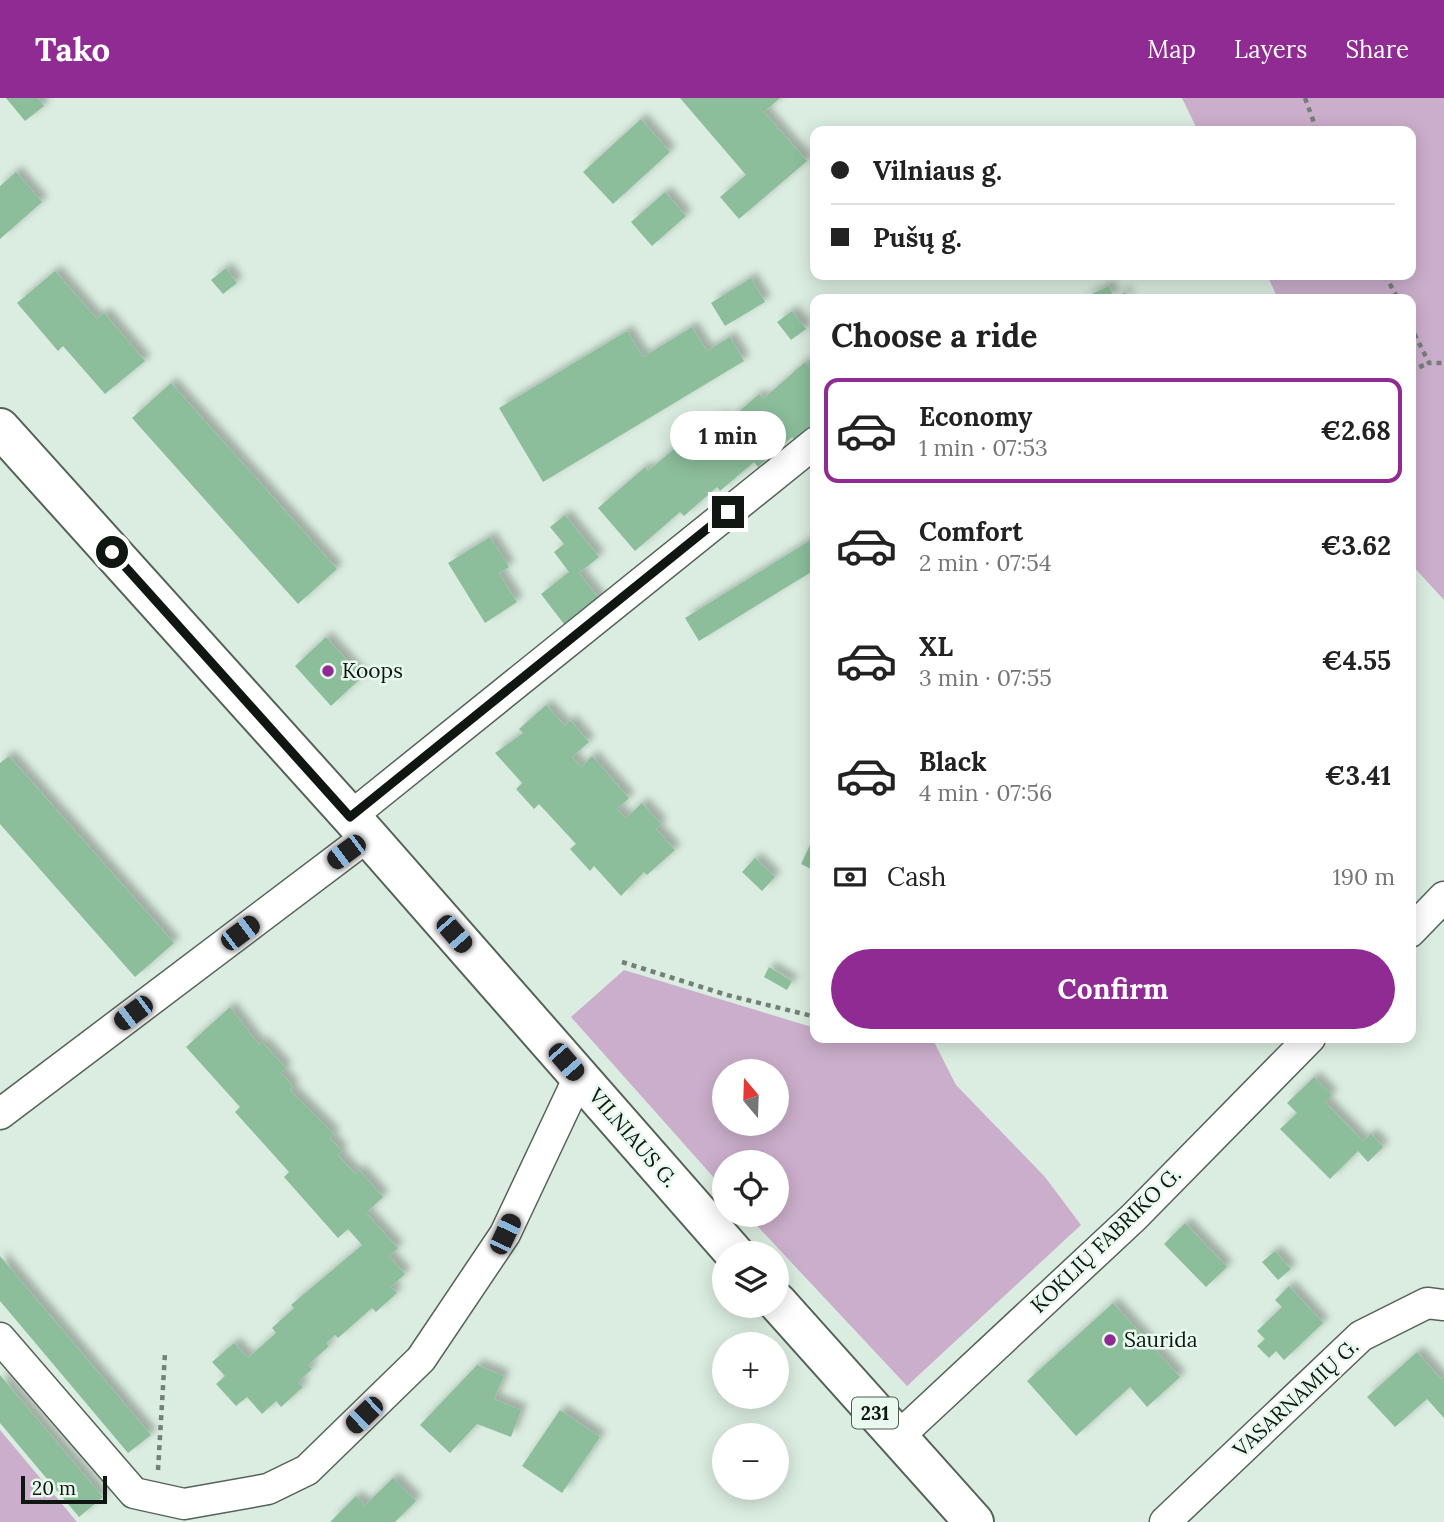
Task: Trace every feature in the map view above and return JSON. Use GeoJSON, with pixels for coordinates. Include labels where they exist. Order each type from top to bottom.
{"type":"FeatureCollection","features":[{"type":"Feature","properties":{"kind":"main road","name":"VILNIAUS G."},"geometry":{"type":"LineString","coordinates":[[0,428],[359,827],[723,1241]]}},
{"type":"Feature","properties":{"kind":"main road","name":"231"},"geometry":{"type":"LineString","coordinates":[[789,1315],[974,1522]]}},
{"type":"Feature","properties":{"kind":"street"},"geometry":{"type":"LineString","coordinates":[[0,1114],[359,827],[810,447]]}},
{"type":"Feature","properties":{"kind":"street"},"geometry":{"type":"LineString","coordinates":[[1416,926],[1444,897]]}},
{"type":"Feature","properties":{"kind":"street","name":"KOKLIŲ FABRIKO G."},"geometry":{"type":"LineString","coordinates":[[897,1438],[1134,1217],[1305,1043]]}},
{"type":"Feature","properties":{"kind":"street"},"geometry":{"type":"LineString","coordinates":[[0,1338],[135,1493],[184,1504],[268,1489],[307,1470],[421,1359],[505,1234],[579,1077]]}},
{"type":"Feature","properties":{"kind":"street","name":"VASARNAMIŲ G."},"geometry":{"type":"LineString","coordinates":[[1165,1522],[1361,1336],[1427,1303],[1444,1306]]}},
{"type":"Feature","properties":{"kind":"path"},"geometry":{"type":"LineString","coordinates":[[1305,98],[1315,126]]}},
{"type":"Feature","properties":{"kind":"path"},"geometry":{"type":"LineString","coordinates":[[1416,337],[1429,363]]}},
{"type":"Feature","properties":{"kind":"path"},"geometry":{"type":"LineString","coordinates":[[1416,368],[1429,363],[1444,363]]}},
{"type":"Feature","properties":{"kind":"path"},"geometry":{"type":"LineString","coordinates":[[622,962],[727,995],[810,1016]]}},
{"type":"Feature","properties":{"kind":"path"},"geometry":{"type":"LineString","coordinates":[[156,1497],[165,1353]]}},
{"type":"Feature","properties":{"kind":"shaded area"},"geometry":{"type":"Polygon","coordinates":[[[1182,98],[1444,98],[1444,600],[1416,569],[1416,294],[1276,294],[1269,280],[1416,280],[1416,126],[1196,126],[1182,98]]]}},
{"type":"Feature","properties":{"kind":"shaded area"},"geometry":{"type":"Polygon","coordinates":[[[624,970],[810,1026],[810,1043],[935,1043],[956,1085],[1045,1177],[1081,1225],[907,1386],[789,1260],[789,1241],[771,1241],[758,1227],[789,1227],[789,1150],[712,1150],[712,1176],[571,1017],[624,970]]]}},
{"type":"Feature","properties":{"kind":"shaded area"},"geometry":{"type":"Polygon","coordinates":[[[0,1430],[77,1522],[0,1522],[0,1430]]]}},
{"type":"Feature","properties":{"kind":"building"},"geometry":{"type":"Polygon","coordinates":[[[6,98],[38,98],[44,106],[25,121],[6,98]]]}},
{"type":"Feature","properties":{"kind":"building"},"geometry":{"type":"Polygon","coordinates":[[[680,98],[780,98],[764,112],[807,161],[739,219],[720,197],[746,175],[680,98]]]}},
{"type":"Feature","properties":{"kind":"building"},"geometry":{"type":"Polygon","coordinates":[[[641,119],[670,152],[613,204],[583,172],[641,119]]]}},
{"type":"Feature","properties":{"kind":"building"},"geometry":{"type":"Polygon","coordinates":[[[16,172],[42,202],[0,239],[0,186],[16,172]]]}},
{"type":"Feature","properties":{"kind":"building"},"geometry":{"type":"Polygon","coordinates":[[[665,192],[686,216],[652,246],[631,222],[665,192]]]}},
{"type":"Feature","properties":{"kind":"building"},"geometry":{"type":"Polygon","coordinates":[[[226,268],[237,283],[223,294],[211,280],[226,268]]]}},
{"type":"Feature","properties":{"kind":"building"},"geometry":{"type":"Polygon","coordinates":[[[55,271],[97,319],[104,313],[145,361],[105,394],[63,346],[58,351],[17,303],[55,271]]]}},
{"type":"Feature","properties":{"kind":"building"},"geometry":{"type":"Polygon","coordinates":[[[751,278],[765,302],[725,326],[711,303],[751,278]]]}},
{"type":"Feature","properties":{"kind":"building"},"geometry":{"type":"Polygon","coordinates":[[[1109,286],[1112,294],[1092,294],[1109,286]]]}},
{"type":"Feature","properties":{"kind":"building"},"geometry":{"type":"Polygon","coordinates":[[[792,311],[806,329],[791,340],[777,322],[792,311]]]}},
{"type":"Feature","properties":{"kind":"building"},"geometry":{"type":"Polygon","coordinates":[[[692,327],[707,351],[730,337],[744,361],[543,482],[499,408],[627,331],[643,357],[692,327]]]}},
{"type":"Feature","properties":{"kind":"building"},"geometry":{"type":"Polygon","coordinates":[[[805,362],[810,367],[810,430],[796,441],[792,437],[758,467],[754,462],[720,491],[717,487],[684,516],[680,512],[635,551],[598,508],[645,467],[648,471],[682,442],[686,446],[720,416],[726,423],[759,394],[763,399],[805,362]]]}},
{"type":"Feature","properties":{"kind":"building"},"geometry":{"type":"Polygon","coordinates":[[[171,383],[337,569],[298,604],[132,418],[171,383]]]}},
{"type":"Feature","properties":{"kind":"building"},"geometry":{"type":"Polygon","coordinates":[[[565,515],[599,557],[579,573],[601,601],[567,628],[541,594],[569,572],[554,552],[564,544],[550,527],[565,515]]]}},
{"type":"Feature","properties":{"kind":"building"},"geometry":{"type":"Polygon","coordinates":[[[490,537],[509,567],[499,573],[517,602],[485,623],[448,563],[490,537]]]}},
{"type":"Feature","properties":{"kind":"building"},"geometry":{"type":"Polygon","coordinates":[[[810,540],[810,573],[699,641],[685,618],[810,540]]]}},
{"type":"Feature","properties":{"kind":"building","name":"Koops"},"geometry":{"type":"Polygon","coordinates":[[[326,637],[362,677],[331,706],[295,666],[326,637]]]}},
{"type":"Feature","properties":{"kind":"building"},"geometry":{"type":"Polygon","coordinates":[[[546,705],[565,726],[570,720],[589,742],[572,757],[581,767],[592,756],[629,798],[617,809],[626,818],[642,803],[661,824],[656,829],[675,850],[647,875],[644,872],[621,896],[594,866],[590,871],[570,849],[576,844],[539,804],[534,809],[516,789],[522,783],[495,753],[523,733],[519,729],[546,705]]]}},
{"type":"Feature","properties":{"kind":"building"},"geometry":{"type":"Polygon","coordinates":[[[9,756],[174,943],[135,977],[0,824],[0,763],[9,756]]]}},
{"type":"Feature","properties":{"kind":"building"},"geometry":{"type":"Polygon","coordinates":[[[810,845],[810,868],[801,864],[810,845]]]}},
{"type":"Feature","properties":{"kind":"building"},"geometry":{"type":"Polygon","coordinates":[[[755,858],[775,877],[762,891],[742,872],[755,858]]]}},
{"type":"Feature","properties":{"kind":"building"},"geometry":{"type":"Polygon","coordinates":[[[769,967],[792,981],[787,990],[764,977],[769,967]]]}},
{"type":"Feature","properties":{"kind":"building"},"geometry":{"type":"Polygon","coordinates":[[[230,1007],[259,1045],[262,1042],[286,1068],[281,1073],[293,1086],[290,1090],[334,1134],[330,1138],[342,1151],[338,1155],[355,1174],[359,1170],[383,1197],[366,1213],[398,1248],[389,1256],[405,1274],[391,1287],[397,1293],[376,1312],[372,1308],[338,1338],[335,1335],[326,1343],[329,1346],[308,1365],[312,1369],[298,1382],[303,1387],[281,1407],[276,1401],[262,1414],[247,1397],[236,1406],[216,1384],[225,1376],[212,1362],[234,1343],[248,1358],[276,1333],[272,1328],[294,1308],[291,1305],[362,1245],[348,1229],[338,1238],[284,1177],[289,1172],[235,1112],[240,1107],[186,1047],[230,1007]]]}},
{"type":"Feature","properties":{"kind":"building"},"geometry":{"type":"Polygon","coordinates":[[[1314,1077],[1332,1095],[1325,1102],[1363,1141],[1371,1134],[1383,1147],[1368,1162],[1358,1151],[1330,1179],[1280,1129],[1297,1113],[1287,1103],[1314,1077]]]}},
{"type":"Feature","properties":{"kind":"building"},"geometry":{"type":"Polygon","coordinates":[[[1185,1223],[1227,1267],[1206,1287],[1164,1244],[1185,1223]]]}},
{"type":"Feature","properties":{"kind":"building"},"geometry":{"type":"Polygon","coordinates":[[[1275,1251],[1291,1269],[1278,1280],[1262,1262],[1275,1251]]]}},
{"type":"Feature","properties":{"kind":"building"},"geometry":{"type":"Polygon","coordinates":[[[0,1256],[151,1435],[128,1453],[0,1301],[0,1256]]]}},
{"type":"Feature","properties":{"kind":"building"},"geometry":{"type":"Polygon","coordinates":[[[1289,1286],[1323,1323],[1284,1360],[1276,1351],[1269,1358],[1257,1346],[1265,1339],[1257,1331],[1282,1307],[1275,1300],[1289,1286]]]}},
{"type":"Feature","properties":{"kind":"building","name":"Saurida"},"geometry":{"type":"Polygon","coordinates":[[[1113,1303],[1180,1377],[1147,1407],[1130,1387],[1076,1436],[1027,1381],[1113,1303]]]}},
{"type":"Feature","properties":{"kind":"building"},"geometry":{"type":"Polygon","coordinates":[[[1417,1352],[1441,1379],[1444,1376],[1444,1418],[1427,1399],[1395,1427],[1367,1397],[1417,1352]]]}},
{"type":"Feature","properties":{"kind":"building"},"geometry":{"type":"Polygon","coordinates":[[[477,1365],[504,1376],[494,1399],[521,1410],[511,1437],[477,1424],[450,1453],[420,1425],[477,1365]]]}},
{"type":"Feature","properties":{"kind":"building"},"geometry":{"type":"Polygon","coordinates":[[[0,1375],[103,1497],[79,1517],[0,1423],[0,1375]]]}},
{"type":"Feature","properties":{"kind":"building"},"geometry":{"type":"Polygon","coordinates":[[[560,1410],[600,1437],[562,1493],[522,1466],[560,1410]]]}},
{"type":"Feature","properties":{"kind":"building"},"geometry":{"type":"Polygon","coordinates":[[[393,1478],[416,1501],[395,1522],[330,1522],[356,1496],[365,1505],[393,1478]]]}},
{"type":"Feature","properties":{"kind":"place","name":"Koops"},"geometry":{"type":"Point","coordinates":[328,671]}},
{"type":"Feature","properties":{"kind":"place","name":"Saurida"},"geometry":{"type":"Point","coordinates":[1110,1340]}},
{"type":"Feature","properties":{"kind":"route"},"geometry":{"type":"LineString","coordinates":[[112,552],[350,817],[728,512]]}}]}
